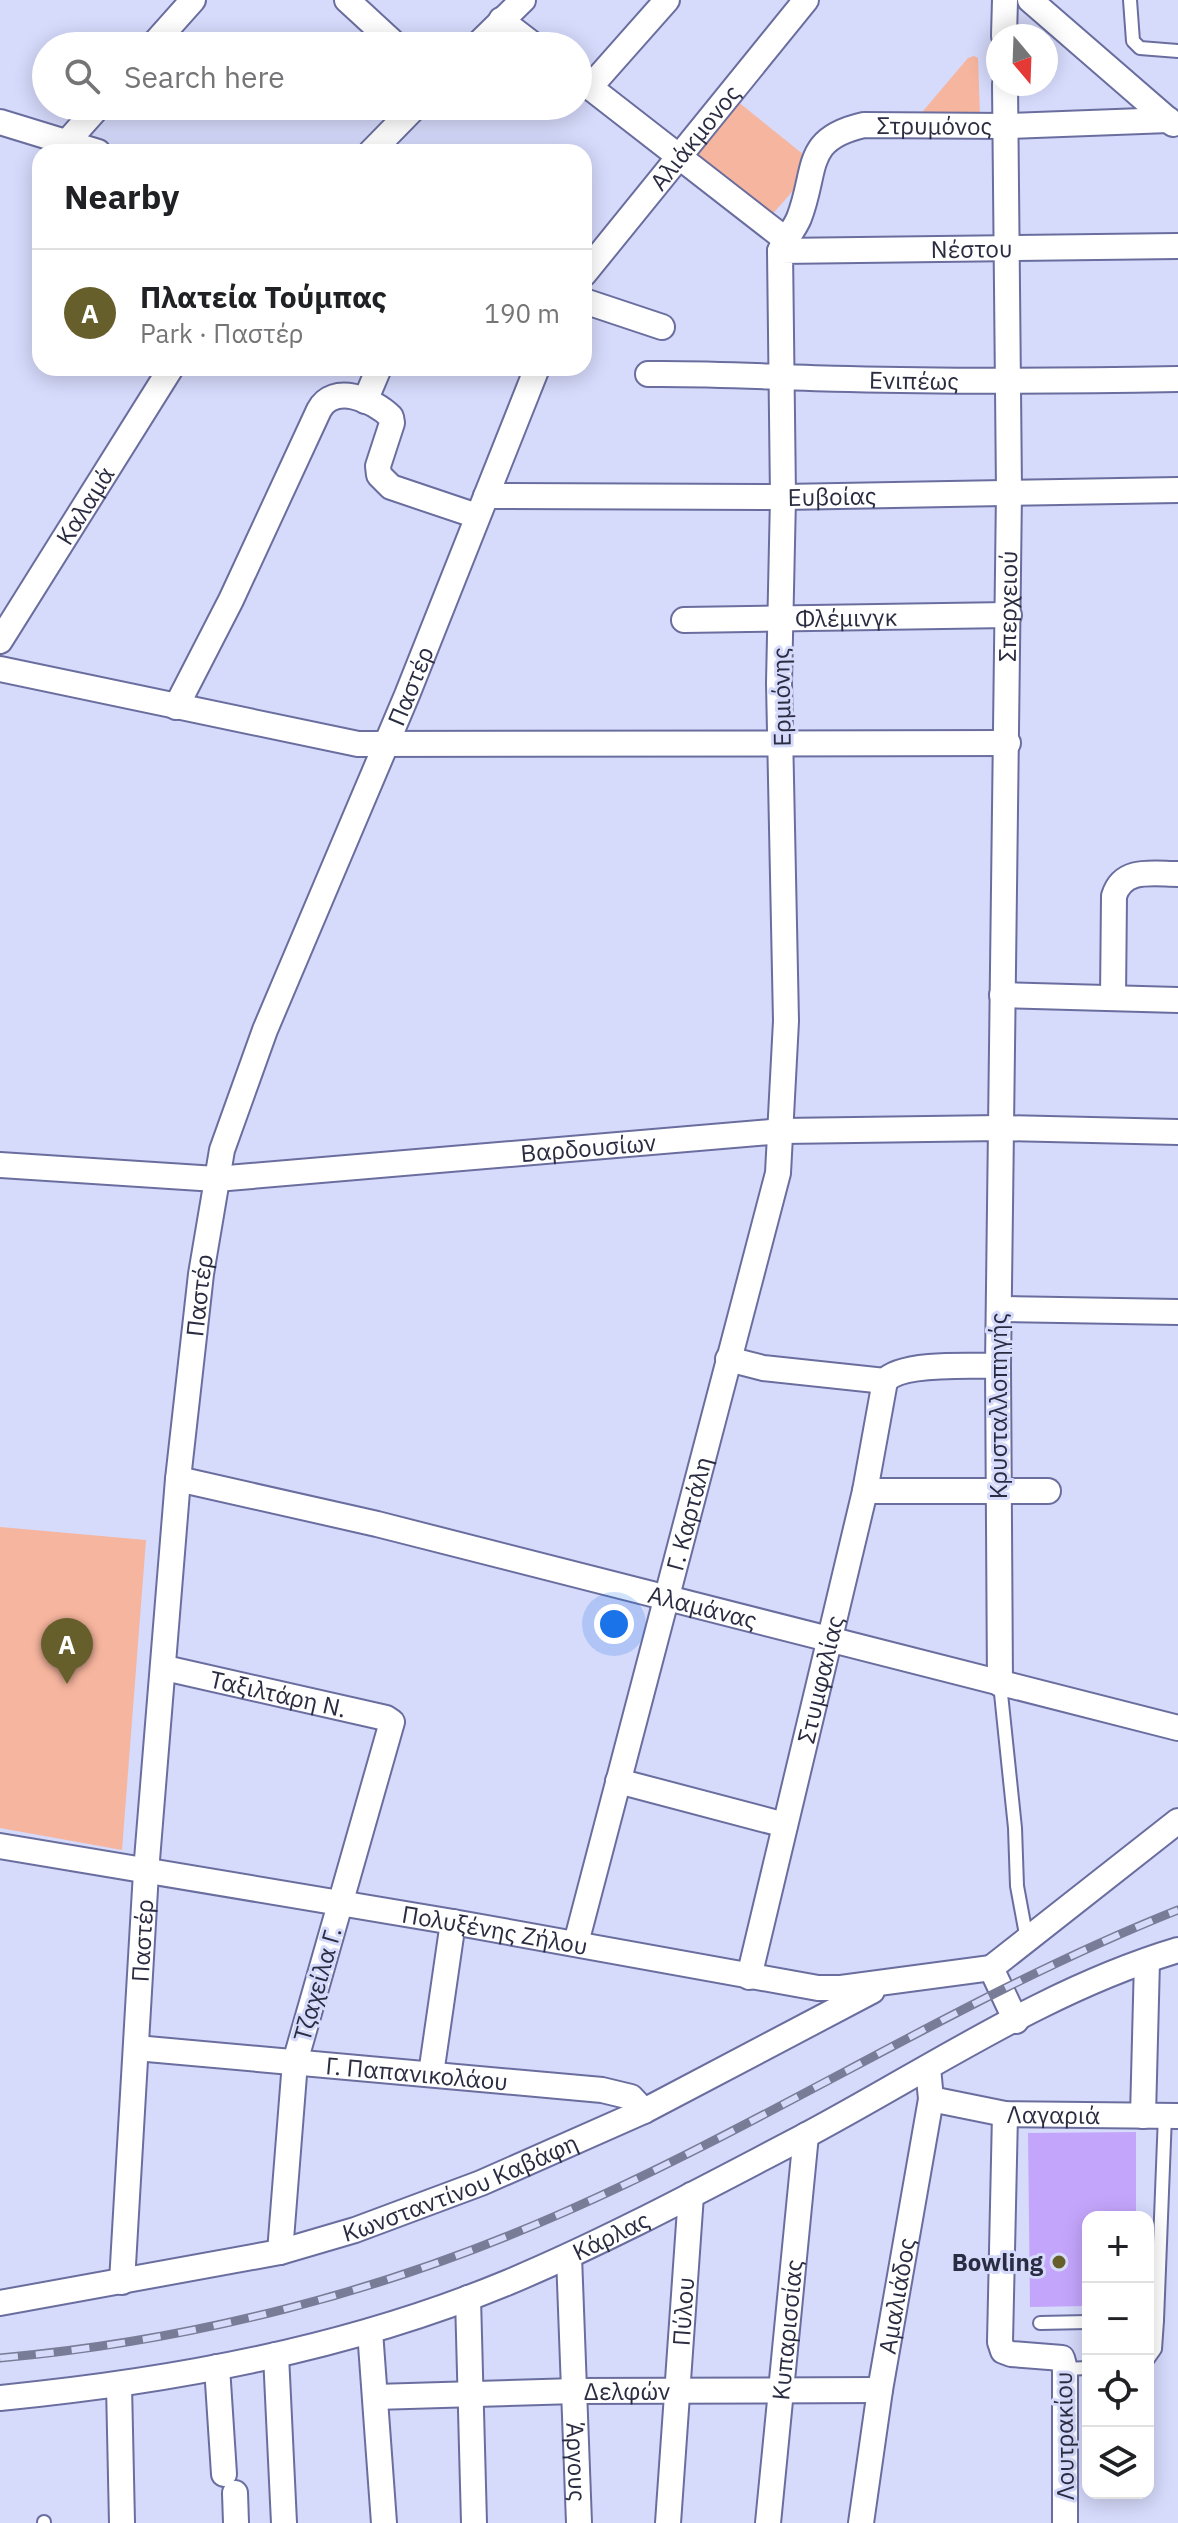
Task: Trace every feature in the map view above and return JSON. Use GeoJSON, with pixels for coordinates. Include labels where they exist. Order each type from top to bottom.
{"type":"FeatureCollection","features":[{"type":"Feature","properties":{"kind":"street"},"geometry":{"type":"LineString","coordinates":[[164,32],[193,0]]}},
{"type":"Feature","properties":{"kind":"street"},"geometry":{"type":"LineString","coordinates":[[347,0],[382,32]]}},
{"type":"Feature","properties":{"kind":"street"},"geometry":{"type":"LineString","coordinates":[[489,32],[523,0]]}},
{"type":"Feature","properties":{"kind":"street"},"geometry":{"type":"LineString","coordinates":[[592,75],[667,0]]}},
{"type":"Feature","properties":{"kind":"street","name":"Αλιάκμονος"},"geometry":{"type":"LineString","coordinates":[[592,264],[806,0]]}},
{"type":"Feature","properties":{"kind":"street"},"geometry":{"type":"LineString","coordinates":[[1004,24],[1005,0]]}},
{"type":"Feature","properties":{"kind":"street"},"geometry":{"type":"LineString","coordinates":[[1030,0],[1174,124]]}},
{"type":"Feature","properties":{"kind":"street"},"geometry":{"type":"LineString","coordinates":[[501,20],[517,32]]}},
{"type":"Feature","properties":{"kind":"street"},"geometry":{"type":"LineString","coordinates":[[592,89],[679,157],[781,251]]}},
{"type":"Feature","properties":{"kind":"street","name":"Σπερχειού"},"geometry":{"type":"LineString","coordinates":[[1000,1128],[1009,615],[1006,96]]}},
{"type":"Feature","properties":{"kind":"street"},"geometry":{"type":"LineString","coordinates":[[66,143],[87,120]]}},
{"type":"Feature","properties":{"kind":"street"},"geometry":{"type":"LineString","coordinates":[[379,144],[402,120]]}},
{"type":"Feature","properties":{"kind":"street"},"geometry":{"type":"LineString","coordinates":[[0,122],[70,144]]}},
{"type":"Feature","properties":{"kind":"street","name":"Στρυμόνος"},"geometry":{"type":"LineString","coordinates":[[781,251],[798,221],[816,152],[835,133],[864,125],[1174,124]]}},
{"type":"Feature","properties":{"kind":"street","name":"Νέστου"},"geometry":{"type":"LineString","coordinates":[[781,251],[1178,246]]}},
{"type":"Feature","properties":{"kind":"street","name":"Ερμιόνης"},"geometry":{"type":"LineString","coordinates":[[781,251],[786,1021],[782,1131]]}},
{"type":"Feature","properties":{"kind":"street"},"geometry":{"type":"LineString","coordinates":[[592,304],[662,327]]}},
{"type":"Feature","properties":{"kind":"street","name":"Ενιπέως"},"geometry":{"type":"LineString","coordinates":[[648,374],[1009,381],[1178,379]]}},
{"type":"Feature","properties":{"kind":"street","name":"Καλαμά"},"geometry":{"type":"LineString","coordinates":[[0,641],[166,376]]}},
{"type":"Feature","properties":{"kind":"street"},"geometry":{"type":"LineString","coordinates":[[176,707],[231,600],[324,400],[337,393],[365,401],[376,376]]}},
{"type":"Feature","properties":{"kind":"street","name":"Παστέρ"},"geometry":{"type":"LineString","coordinates":[[122,2282],[146,1872],[178,1479],[201,1274],[216,1179],[227,1132],[254,1057],[386,743],[534,376]]}},
{"type":"Feature","properties":{"kind":"street","name":"Ευβοίας"},"geometry":{"type":"LineString","coordinates":[[365,401],[386,412],[392,423],[378,466],[383,480],[422,500],[482,506],[1009,491],[1178,490]]}},
{"type":"Feature","properties":{"kind":"street","name":"Φλέμινγκ"},"geometry":{"type":"LineString","coordinates":[[684,620],[1009,615]]}},
{"type":"Feature","properties":{"kind":"street"},"geometry":{"type":"LineString","coordinates":[[0,669],[358,744],[1008,743]]}},
{"type":"Feature","properties":{"kind":"street"},"geometry":{"type":"LineString","coordinates":[[1113,998],[1114,896],[1118,884],[1129,875],[1178,874]]}},
{"type":"Feature","properties":{"kind":"street"},"geometry":{"type":"LineString","coordinates":[[1002,995],[1178,1000]]}},
{"type":"Feature","properties":{"kind":"street","name":"Βαρδουσίων"},"geometry":{"type":"LineString","coordinates":[[0,1165],[216,1179],[782,1131],[1000,1128],[1178,1132]]}},
{"type":"Feature","properties":{"kind":"street","name":"Κρυσταλλοπηγής"},"geometry":{"type":"LineString","coordinates":[[1000,1128],[1000,1684]]}},
{"type":"Feature","properties":{"kind":"street","name":"Γ. Καρτάλη"},"geometry":{"type":"LineString","coordinates":[[576,1943],[668,1600],[728,1359],[770,1211],[782,1131]]}},
{"type":"Feature","properties":{"kind":"street"},"geometry":{"type":"LineString","coordinates":[[999,1309],[1178,1312]]}},
{"type":"Feature","properties":{"kind":"street"},"geometry":{"type":"LineString","coordinates":[[728,1359],[763,1368],[885,1381],[891,1374],[911,1369],[998,1366]]}},
{"type":"Feature","properties":{"kind":"street","name":"Στυμφαλίας"},"geometry":{"type":"LineString","coordinates":[[749,1977],[865,1491],[885,1381]]}},
{"type":"Feature","properties":{"kind":"street","name":"Αλαμάνας"},"geometry":{"type":"LineString","coordinates":[[178,1479],[377,1524],[1178,1728]]}},
{"type":"Feature","properties":{"kind":"street"},"geometry":{"type":"LineString","coordinates":[[865,1491],[1048,1491]]}},
{"type":"Feature","properties":{"kind":"street","name":"Ταξιλτάρη Ν."},"geometry":{"type":"LineString","coordinates":[[165,1668],[386,1718],[392,1722]]}},
{"type":"Feature","properties":{"kind":"street","name":"Τζαχείλα Γ."},"geometry":{"type":"LineString","coordinates":[[280,2252],[295,2062],[392,1722]]}},
{"type":"Feature","properties":{"kind":"street"},"geometry":{"type":"LineString","coordinates":[[618,1781],[785,1825]]}},
{"type":"Feature","properties":{"kind":"street"},"geometry":{"type":"LineString","coordinates":[[1016,2021],[991,1968],[1178,1821]]}},
{"type":"Feature","properties":{"kind":"street","name":"Πολυξένης Ζήλου"},"geometry":{"type":"LineString","coordinates":[[0,1846],[576,1943],[818,1988],[991,1968]]}},
{"type":"Feature","properties":{"kind":"street"},"geometry":{"type":"LineString","coordinates":[[431,2074],[453,1922]]}},
{"type":"Feature","properties":{"kind":"street","name":"Κάρλας"},"geometry":{"type":"LineString","coordinates":[[0,2398],[119,2385],[276,2355],[370,2331],[468,2298],[569,2256],[691,2195],[1016,2021],[1178,1950]]}},
{"type":"Feature","properties":{"kind":"street"},"geometry":{"type":"LineString","coordinates":[[1147,1961],[1162,2116]]}},
{"type":"Feature","properties":{"kind":"street","name":"Κωνσταντίνου Καβάφη"},"geometry":{"type":"LineString","coordinates":[[0,2303],[280,2252],[434,2201],[644,2111],[889,1982]]}},
{"type":"Feature","properties":{"kind":"street","name":"Γ. Παπανικολάου"},"geometry":{"type":"LineString","coordinates":[[136,2048],[602,2090],[631,2097],[644,2111]]}},
{"type":"Feature","properties":{"kind":"street","name":"Αμαλιάδος"},"geometry":{"type":"LineString","coordinates":[[861,2523],[880,2390],[931,2099],[928,2068]]}},
{"type":"Feature","properties":{"kind":"street","name":"Λαγαριά"},"geometry":{"type":"LineString","coordinates":[[931,2099],[1005,2114],[1162,2116]]}},
{"type":"Feature","properties":{"kind":"street","name":"Λουτρακίου"},"geometry":{"type":"LineString","coordinates":[[1005,2114],[1000,2342],[1003,2351],[1011,2354],[1062,2358],[1076,2368],[1065,2523]]}},
{"type":"Feature","properties":{"kind":"street","name":"Κυπαρισσίας"},"geometry":{"type":"LineString","coordinates":[[768,2523],[806,2135]]}},
{"type":"Feature","properties":{"kind":"street","name":"Πύλου"},"geometry":{"type":"LineString","coordinates":[[668,2523],[691,2195]]}},
{"type":"Feature","properties":{"kind":"street","name":"Άργους"},"geometry":{"type":"LineString","coordinates":[[569,2256],[579,2523]]}},
{"type":"Feature","properties":{"kind":"street"},"geometry":{"type":"LineString","coordinates":[[468,2298],[474,2523]]}},
{"type":"Feature","properties":{"kind":"street"},"geometry":{"type":"LineString","coordinates":[[370,2331],[384,2523]]}},
{"type":"Feature","properties":{"kind":"street"},"geometry":{"type":"LineString","coordinates":[[276,2355],[284,2523]]}},
{"type":"Feature","properties":{"kind":"street"},"geometry":{"type":"LineString","coordinates":[[217,2367],[236,2523]]}},
{"type":"Feature","properties":{"kind":"street"},"geometry":{"type":"LineString","coordinates":[[119,2385],[122,2523]]}},
{"type":"Feature","properties":{"kind":"street","name":"Δελφών"},"geometry":{"type":"LineString","coordinates":[[375,2397],[576,2391],[880,2390]]}},
{"type":"Feature","properties":{"kind":"lane"},"geometry":{"type":"LineString","coordinates":[[1130,0],[1133,41],[1140,48],[1178,51]]}},
{"type":"Feature","properties":{"kind":"lane"},"geometry":{"type":"LineString","coordinates":[[1000,1684],[1015,1828],[1017,1886],[1027,1940]]}},
{"type":"Feature","properties":{"kind":"lane"},"geometry":{"type":"LineString","coordinates":[[1154,2283],[1162,2116]]}},
{"type":"Feature","properties":{"kind":"lane"},"geometry":{"type":"LineString","coordinates":[[1040,2323],[1082,2322]]}},
{"type":"Feature","properties":{"kind":"shaded area"},"geometry":{"type":"Polygon","coordinates":[[[968,58],[978,58],[980,116],[918,117],[968,58]]]}},
{"type":"Feature","properties":{"kind":"shaded area"},"geometry":{"type":"Polygon","coordinates":[[[737,101],[809,159],[799,184],[769,218],[691,155],[737,101]]]}},
{"type":"Feature","properties":{"kind":"shaded area"},"geometry":{"type":"Polygon","coordinates":[[[0,1527],[146,1540],[122,1850],[0,1828],[0,1527]]]}},
{"type":"Feature","properties":{"kind":"building","name":"Bowling"},"geometry":{"type":"Polygon","coordinates":[[[1136,2132],[1136,2211],[1082,2211],[1082,2306],[1030,2307],[1028,2133],[1136,2132]]]}},
{"type":"Feature","properties":{"kind":"railway"},"geometry":{"type":"LineString","coordinates":[[0,2358],[72,2350],[215,2326],[356,2289],[493,2242],[638,2178],[1021,1980],[1178,1910]]}},
{"type":"Feature","properties":{"kind":"place","name":"Πλατεία Τούμπας"},"geometry":{"type":"Point","coordinates":[67,1684]}},
{"type":"Feature","properties":{"kind":"place","name":"Bowling"},"geometry":{"type":"Point","coordinates":[1059,2262]}}]}
